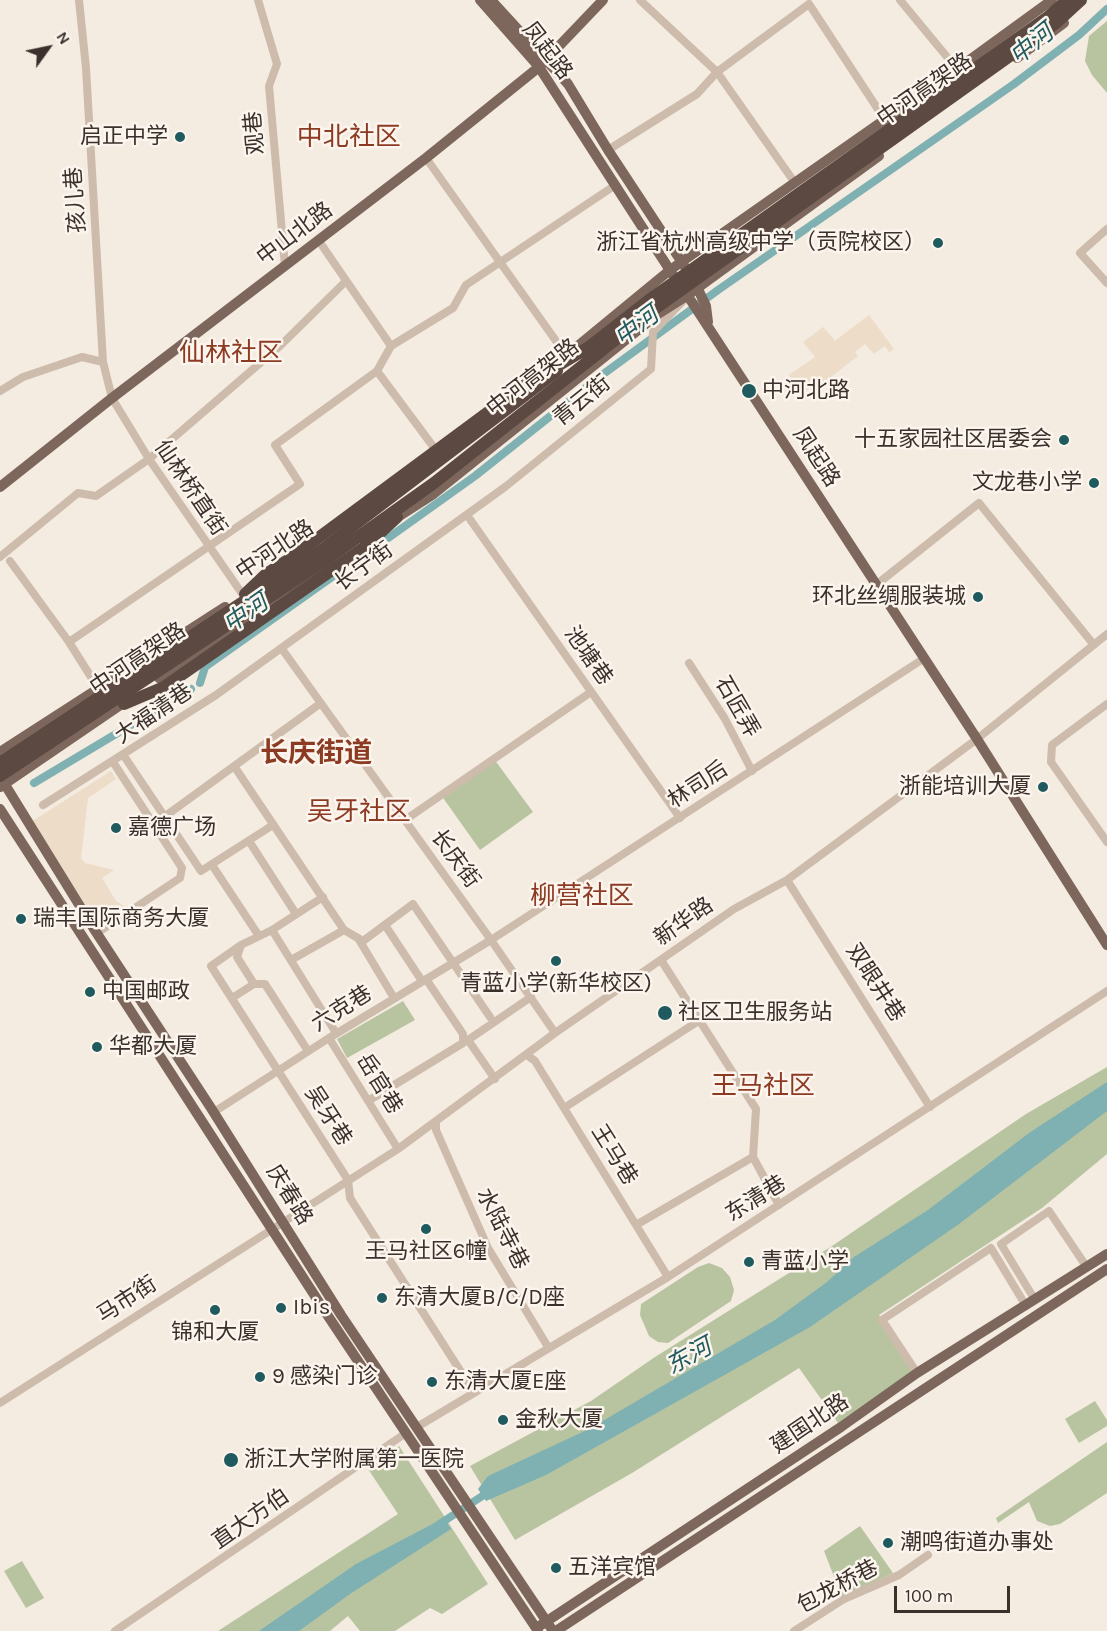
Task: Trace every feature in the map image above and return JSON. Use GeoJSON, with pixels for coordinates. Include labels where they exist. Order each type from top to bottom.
{"type":"FeatureCollection","features":[{"type":"Feature","properties":{"kind":"highway","name":"中河高架路"},"geometry":{"type":"LineString","coordinates":[[0,763],[324,549],[649,300],[1048,17],[1067,0]]}},
{"type":"Feature","properties":{"kind":"highway","name":"中河高架路"},"geometry":{"type":"LineString","coordinates":[[1,781],[330,557],[434,483],[653,310],[1056,23],[1081,0]]}},
{"type":"Feature","properties":{"kind":"highway"},"geometry":{"type":"LineString","coordinates":[[243,595],[266,574],[291,558],[522,387],[589,347]]}},
{"type":"Feature","properties":{"kind":"highway"},"geometry":{"type":"LineString","coordinates":[[124,704],[164,687],[365,547],[434,483]]}},
{"type":"Feature","properties":{"kind":"main road","name":"凤起路"},"geometry":{"type":"LineString","coordinates":[[480,0],[542,63],[614,186],[670,270],[697,300],[709,328],[1107,945]]}},
{"type":"Feature","properties":{"kind":"main road"},"geometry":{"type":"LineString","coordinates":[[491,0],[542,63],[568,84],[608,150],[682,262],[697,300]]}},
{"type":"Feature","properties":{"kind":"main road","name":"中山北路"},"geometry":{"type":"LineString","coordinates":[[0,487],[112,398],[426,158],[542,63],[602,0]]}},
{"type":"Feature","properties":{"kind":"main road","name":"中河北路"},"geometry":{"type":"LineString","coordinates":[[0,752],[335,533],[566,355],[670,270],[1052,0]]}},
{"type":"Feature","properties":{"kind":"main road","name":"中河北路"},"geometry":{"type":"LineString","coordinates":[[1,781],[124,704],[136,692],[258,615],[432,495],[658,314],[697,300],[1048,36],[1088,0]]}},
{"type":"Feature","properties":{"kind":"main road","name":"庆春路"},"geometry":{"type":"LineString","coordinates":[[1,781],[214,1112],[340,1315],[552,1628]]}},
{"type":"Feature","properties":{"kind":"main road","name":"庆春路"},"geometry":{"type":"LineString","coordinates":[[0,809],[449,1500],[537,1630]]}},
{"type":"Feature","properties":{"kind":"main road","name":"建国北路"},"geometry":{"type":"LineString","coordinates":[[552,1628],[917,1374],[1107,1254]]}},
{"type":"Feature","properties":{"kind":"main road","name":"建国北路"},"geometry":{"type":"LineString","coordinates":[[537,1630],[552,1628],[1107,1269]]}},
{"type":"Feature","properties":{"kind":"street","name":"孩儿巷"},"geometry":{"type":"LineString","coordinates":[[79,0],[86,68],[103,362],[112,398]]}},
{"type":"Feature","properties":{"kind":"street","name":"观巷"},"geometry":{"type":"LineString","coordinates":[[258,0],[277,64],[269,86],[285,266]]}},
{"type":"Feature","properties":{"kind":"street"},"geometry":{"type":"LineString","coordinates":[[640,0],[717,72],[795,183]]}},
{"type":"Feature","properties":{"kind":"street"},"geometry":{"type":"LineString","coordinates":[[900,0],[957,69]]}},
{"type":"Feature","properties":{"kind":"street"},"geometry":{"type":"LineString","coordinates":[[608,150],[697,94],[717,72],[809,3],[885,120]]}},
{"type":"Feature","properties":{"kind":"street"},"geometry":{"type":"LineString","coordinates":[[426,158],[566,355]]}},
{"type":"Feature","properties":{"kind":"street"},"geometry":{"type":"LineString","coordinates":[[69,642],[300,484],[275,445],[377,370],[391,346],[453,308],[466,285],[614,186]]}},
{"type":"Feature","properties":{"kind":"street"},"geometry":{"type":"LineString","coordinates":[[1107,229],[1080,253],[1107,283]]}},
{"type":"Feature","properties":{"kind":"street"},"geometry":{"type":"LineString","coordinates":[[319,241],[391,346]]}},
{"type":"Feature","properties":{"kind":"street"},"geometry":{"type":"LineString","coordinates":[[0,557],[78,493],[96,496],[148,459],[281,345],[346,281]]}},
{"type":"Feature","properties":{"kind":"street","name":"青云街"},"geometry":{"type":"LineString","coordinates":[[466,515],[651,369],[653,332],[679,308],[697,300]]}},
{"type":"Feature","properties":{"kind":"street"},"geometry":{"type":"LineString","coordinates":[[0,391],[23,377],[82,357],[103,362]]}},
{"type":"Feature","properties":{"kind":"street"},"geometry":{"type":"LineString","coordinates":[[377,370],[438,454]]}},
{"type":"Feature","properties":{"kind":"street","name":"仙林桥直街"},"geometry":{"type":"LineString","coordinates":[[112,398],[148,459],[207,547],[243,595]]}},
{"type":"Feature","properties":{"kind":"street"},"geometry":{"type":"LineString","coordinates":[[876,585],[979,503],[1094,645]]}},
{"type":"Feature","properties":{"kind":"street","name":"长宁街"},"geometry":{"type":"LineString","coordinates":[[282,649],[466,515]]}},
{"type":"Feature","properties":{"kind":"street","name":"池塘巷"},"geometry":{"type":"LineString","coordinates":[[466,515],[680,818]]}},
{"type":"Feature","properties":{"kind":"street"},"geometry":{"type":"LineString","coordinates":[[10,561],[69,642],[98,688]]}},
{"type":"Feature","properties":{"kind":"street","name":"新华路"},"geometry":{"type":"LineString","coordinates":[[272,1227],[398,1149],[555,1033],[734,909],[787,880],[976,739],[1107,634]]}},
{"type":"Feature","properties":{"kind":"street","name":"长庆街"},"geometry":{"type":"LineString","coordinates":[[282,649],[555,1033]]}},
{"type":"Feature","properties":{"kind":"street","name":"大福清巷"},"geometry":{"type":"LineString","coordinates":[[43,806],[124,756],[282,649]]}},
{"type":"Feature","properties":{"kind":"street","name":"林司后"},"geometry":{"type":"LineString","coordinates":[[491,940],[922,659]]}},
{"type":"Feature","properties":{"kind":"street","name":"石匠弄"},"geometry":{"type":"LineString","coordinates":[[689,663],[725,720],[752,771]]}},
{"type":"Feature","properties":{"kind":"street"},"geometry":{"type":"LineString","coordinates":[[405,820],[591,692]]}},
{"type":"Feature","properties":{"kind":"street"},"geometry":{"type":"LineString","coordinates":[[164,817],[321,703]]}},
{"type":"Feature","properties":{"kind":"street"},"geometry":{"type":"LineString","coordinates":[[1107,704],[1052,745],[1051,762],[1107,842]]}},
{"type":"Feature","properties":{"kind":"street"},"geometry":{"type":"LineString","coordinates":[[124,756],[201,871],[273,825]]}},
{"type":"Feature","properties":{"kind":"street"},"geometry":{"type":"LineString","coordinates":[[97,933],[180,878],[182,868],[113,762]]}},
{"type":"Feature","properties":{"kind":"street"},"geometry":{"type":"LineString","coordinates":[[234,766],[344,930],[363,941],[413,904],[490,1017]]}},
{"type":"Feature","properties":{"kind":"street"},"geometry":{"type":"LineString","coordinates":[[249,841],[296,914]]}},
{"type":"Feature","properties":{"kind":"street"},"geometry":{"type":"LineString","coordinates":[[213,865],[259,936]]}},
{"type":"Feature","properties":{"kind":"street","name":"双眼井巷"},"geometry":{"type":"LineString","coordinates":[[787,880],[930,1107]]}},
{"type":"Feature","properties":{"kind":"street"},"geometry":{"type":"LineString","coordinates":[[254,984],[237,957],[241,945],[272,930],[323,897]]}},
{"type":"Feature","properties":{"kind":"street"},"geometry":{"type":"LineString","coordinates":[[369,1101],[462,1043],[463,1035],[385,925]]}},
{"type":"Feature","properties":{"kind":"street","name":"岳官巷"},"geometry":{"type":"LineString","coordinates":[[272,930],[398,1149]]}},
{"type":"Feature","properties":{"kind":"street"},"geometry":{"type":"LineString","coordinates":[[291,960],[344,930]]}},
{"type":"Feature","properties":{"kind":"street"},"geometry":{"type":"LineString","coordinates":[[358,938],[394,998]]}},
{"type":"Feature","properties":{"kind":"street","name":"六克巷"},"geometry":{"type":"LineString","coordinates":[[214,1112],[333,1035],[491,940]]}},
{"type":"Feature","properties":{"kind":"street","name":"吴牙巷"},"geometry":{"type":"LineString","coordinates":[[241,945],[211,966],[348,1180],[350,1198],[468,1383],[482,1388]]}},
{"type":"Feature","properties":{"kind":"street"},"geometry":{"type":"LineString","coordinates":[[661,960],[756,1109],[753,1157],[779,1206]]}},
{"type":"Feature","properties":{"kind":"street"},"geometry":{"type":"LineString","coordinates":[[232,999],[254,984],[265,984],[308,1051]]}},
{"type":"Feature","properties":{"kind":"street","name":"东清巷"},"geometry":{"type":"LineString","coordinates":[[417,1427],[668,1277],[1107,992]]}},
{"type":"Feature","properties":{"kind":"street"},"geometry":{"type":"LineString","coordinates":[[495,1079],[468,1040],[531,997]]}},
{"type":"Feature","properties":{"kind":"street"},"geometry":{"type":"LineString","coordinates":[[564,1108],[700,1020]]}},
{"type":"Feature","properties":{"kind":"street","name":"王马巷"},"geometry":{"type":"LineString","coordinates":[[527,1055],[535,1061],[668,1277]]}},
{"type":"Feature","properties":{"kind":"street","name":"水陆寺巷"},"geometry":{"type":"LineString","coordinates":[[436,1122],[436,1130],[488,1248],[548,1347]]}},
{"type":"Feature","properties":{"kind":"street"},"geometry":{"type":"LineString","coordinates":[[636,1225],[753,1157]]}},
{"type":"Feature","properties":{"kind":"street"},"geometry":{"type":"LineString","coordinates":[[1030,1303],[1001,1244],[1049,1211],[1086,1266]]}},
{"type":"Feature","properties":{"kind":"street","name":"马市街"},"geometry":{"type":"LineString","coordinates":[[0,1403],[272,1227]]}},
{"type":"Feature","properties":{"kind":"street"},"geometry":{"type":"LineString","coordinates":[[917,1374],[882,1320],[991,1248],[1030,1303]]}},
{"type":"Feature","properties":{"kind":"street","name":"直大方伯"},"geometry":{"type":"LineString","coordinates":[[116,1631],[406,1433]]}},
{"type":"Feature","properties":{"kind":"street","name":"包龙桥巷"},"geometry":{"type":"LineString","coordinates":[[794,1631],[844,1599],[899,1575],[928,1555]]}},
{"type":"Feature","properties":{"kind":"green space"},"geometry":{"type":"Polygon","coordinates":[[[1107,21],[1107,93],[1092,75],[1085,61],[1089,36],[1107,21]]]}},
{"type":"Feature","properties":{"kind":"green space"},"geometry":{"type":"Polygon","coordinates":[[[494,759],[533,812],[480,850],[441,795],[494,759]]]}},
{"type":"Feature","properties":{"kind":"green space"},"geometry":{"type":"Polygon","coordinates":[[[403,1001],[415,1020],[347,1058],[337,1039],[403,1001]]]}},
{"type":"Feature","properties":{"kind":"green space"},"geometry":{"type":"Polygon","coordinates":[[[1107,1067],[1107,1154],[1042,1208],[879,1315],[917,1373],[841,1427],[799,1368],[632,1473],[515,1540],[470,1466],[591,1401],[655,1357],[832,1246],[1026,1114],[1107,1067]]]}},
{"type":"Feature","properties":{"kind":"green space"},"geometry":{"type":"Polygon","coordinates":[[[709,1263],[722,1268],[730,1277],[734,1290],[731,1301],[668,1343],[658,1342],[649,1336],[640,1315],[641,1304],[698,1267],[709,1263]]]}},
{"type":"Feature","properties":{"kind":"green space"},"geometry":{"type":"Polygon","coordinates":[[[1095,1401],[1107,1420],[1107,1426],[1079,1443],[1065,1419],[1095,1401]]]}},
{"type":"Feature","properties":{"kind":"green space"},"geometry":{"type":"Polygon","coordinates":[[[1107,1442],[1107,1493],[1060,1524],[1050,1526],[1037,1521],[1029,1502],[998,1523],[996,1518],[1107,1442]]]}},
{"type":"Feature","properties":{"kind":"green space"},"geometry":{"type":"Polygon","coordinates":[[[399,1446],[488,1584],[442,1614],[430,1608],[395,1631],[360,1631],[348,1616],[330,1631],[218,1631],[398,1514],[368,1469],[399,1446]]]}},
{"type":"Feature","properties":{"kind":"green space"},"geometry":{"type":"Polygon","coordinates":[[[860,1526],[893,1573],[842,1597],[824,1551],[860,1526]]]}},
{"type":"Feature","properties":{"kind":"green space"},"geometry":{"type":"Polygon","coordinates":[[[22,1561],[44,1598],[26,1608],[4,1571],[22,1561]]]}},
{"type":"Feature","properties":{"kind":"shaded area"},"geometry":{"type":"Polygon","coordinates":[[[869,315],[894,349],[889,352],[885,346],[874,354],[865,344],[855,352],[858,356],[823,383],[820,380],[802,394],[789,375],[815,357],[803,342],[823,327],[835,341],[869,315]]]}},
{"type":"Feature","properties":{"kind":"shaded area"},"geometry":{"type":"Polygon","coordinates":[[[111,771],[116,779],[88,798],[81,858],[85,863],[114,870],[102,878],[116,901],[124,906],[132,906],[94,929],[28,824],[111,771]]]}},
{"type":"Feature","properties":{"kind":"water"},"geometry":{"type":"Polygon","coordinates":[[[1107,1082],[1107,1111],[959,1224],[810,1327],[546,1475],[486,1501],[478,1489],[488,1476],[589,1429],[775,1320],[827,1282],[854,1257],[928,1210],[1029,1133],[1107,1082]]]}},
{"type":"Feature","properties":{"kind":"water"},"geometry":{"type":"Polygon","coordinates":[[[444,1518],[451,1529],[350,1594],[299,1631],[259,1631],[356,1564],[444,1518]]]}},
{"type":"Feature","properties":{"kind":"waterway","name":"中河"},"geometry":{"type":"LineString","coordinates":[[363,556],[475,476],[602,375],[718,290],[1014,84],[1079,35],[1107,9]]}},
{"type":"Feature","properties":{"kind":"waterway","name":"中河"},"geometry":{"type":"LineString","coordinates":[[200,683],[205,667],[342,570]]}},
{"type":"Feature","properties":{"kind":"waterway","name":"中河"},"geometry":{"type":"LineString","coordinates":[[34,783],[191,689]]}},
{"type":"Feature","properties":{"kind":"waterway","name":"东河"},"geometry":{"type":"LineString","coordinates":[[438,1525],[490,1491]]}},
{"type":"Feature","properties":{"kind":"place","name":"启正中学"},"geometry":{"type":"Point","coordinates":[180,137]}},
{"type":"Feature","properties":{"kind":"place","name":"浙江省杭州高级中学（贡院校区）"},"geometry":{"type":"Point","coordinates":[938,243]}},
{"type":"Feature","properties":{"kind":"place","name":"中河北路"},"geometry":{"type":"Point","coordinates":[749,391]}},
{"type":"Feature","properties":{"kind":"place","name":"十五家园社区居委会"},"geometry":{"type":"Point","coordinates":[1064,440]}},
{"type":"Feature","properties":{"kind":"place","name":"文龙巷小学"},"geometry":{"type":"Point","coordinates":[1094,483]}},
{"type":"Feature","properties":{"kind":"place","name":"环北丝绸服装城"},"geometry":{"type":"Point","coordinates":[978,597]}},
{"type":"Feature","properties":{"kind":"place","name":"浙能培训大厦"},"geometry":{"type":"Point","coordinates":[1043,787]}},
{"type":"Feature","properties":{"kind":"place","name":"嘉德广场"},"geometry":{"type":"Point","coordinates":[116,828]}},
{"type":"Feature","properties":{"kind":"place","name":"瑞丰国际商务大厦"},"geometry":{"type":"Point","coordinates":[21,919]}},
{"type":"Feature","properties":{"kind":"place","name":"青蓝小学(新华校区)"},"geometry":{"type":"Point","coordinates":[556,961]}},
{"type":"Feature","properties":{"kind":"place","name":"中国邮政"},"geometry":{"type":"Point","coordinates":[90,992]}},
{"type":"Feature","properties":{"kind":"place","name":"社区卫生服务站"},"geometry":{"type":"Point","coordinates":[665,1013]}},
{"type":"Feature","properties":{"kind":"place","name":"华都大厦"},"geometry":{"type":"Point","coordinates":[97,1047]}},
{"type":"Feature","properties":{"kind":"place","name":"王马社区6幢"},"geometry":{"type":"Point","coordinates":[426,1229]}},
{"type":"Feature","properties":{"kind":"place","name":"青蓝小学"},"geometry":{"type":"Point","coordinates":[749,1262]}},
{"type":"Feature","properties":{"kind":"place","name":"东清大厦B/C/D座"},"geometry":{"type":"Point","coordinates":[382,1298]}},
{"type":"Feature","properties":{"kind":"place","name":"Ibis"},"geometry":{"type":"Point","coordinates":[281,1308]}},
{"type":"Feature","properties":{"kind":"place","name":"锦和大厦"},"geometry":{"type":"Point","coordinates":[215,1310]}},
{"type":"Feature","properties":{"kind":"place","name":"9 感染门诊"},"geometry":{"type":"Point","coordinates":[260,1377]}},
{"type":"Feature","properties":{"kind":"place","name":"东清大厦E座"},"geometry":{"type":"Point","coordinates":[432,1382]}},
{"type":"Feature","properties":{"kind":"place","name":"金秋大厦"},"geometry":{"type":"Point","coordinates":[503,1420]}},
{"type":"Feature","properties":{"kind":"place","name":"浙江大学附属第一医院"},"geometry":{"type":"Point","coordinates":[231,1460]}},
{"type":"Feature","properties":{"kind":"place","name":"潮鸣街道办事处"},"geometry":{"type":"Point","coordinates":[888,1543]}},
{"type":"Feature","properties":{"kind":"place","name":"五洋宾馆"},"geometry":{"type":"Point","coordinates":[556,1568]}},
{"type":"Feature","properties":{"kind":"district","name":"中北社区"},"geometry":{"type":"Point","coordinates":[349,138]}},
{"type":"Feature","properties":{"kind":"district","name":"仙林社区"},"geometry":{"type":"Point","coordinates":[231,354]}},
{"type":"Feature","properties":{"kind":"district","name":"长庆街道"},"geometry":{"type":"Point","coordinates":[316,754]}},
{"type":"Feature","properties":{"kind":"district","name":"吴牙社区"},"geometry":{"type":"Point","coordinates":[359,813]}},
{"type":"Feature","properties":{"kind":"district","name":"柳营社区"},"geometry":{"type":"Point","coordinates":[582,897]}},
{"type":"Feature","properties":{"kind":"district","name":"王马社区"},"geometry":{"type":"Point","coordinates":[763,1087]}}]}
